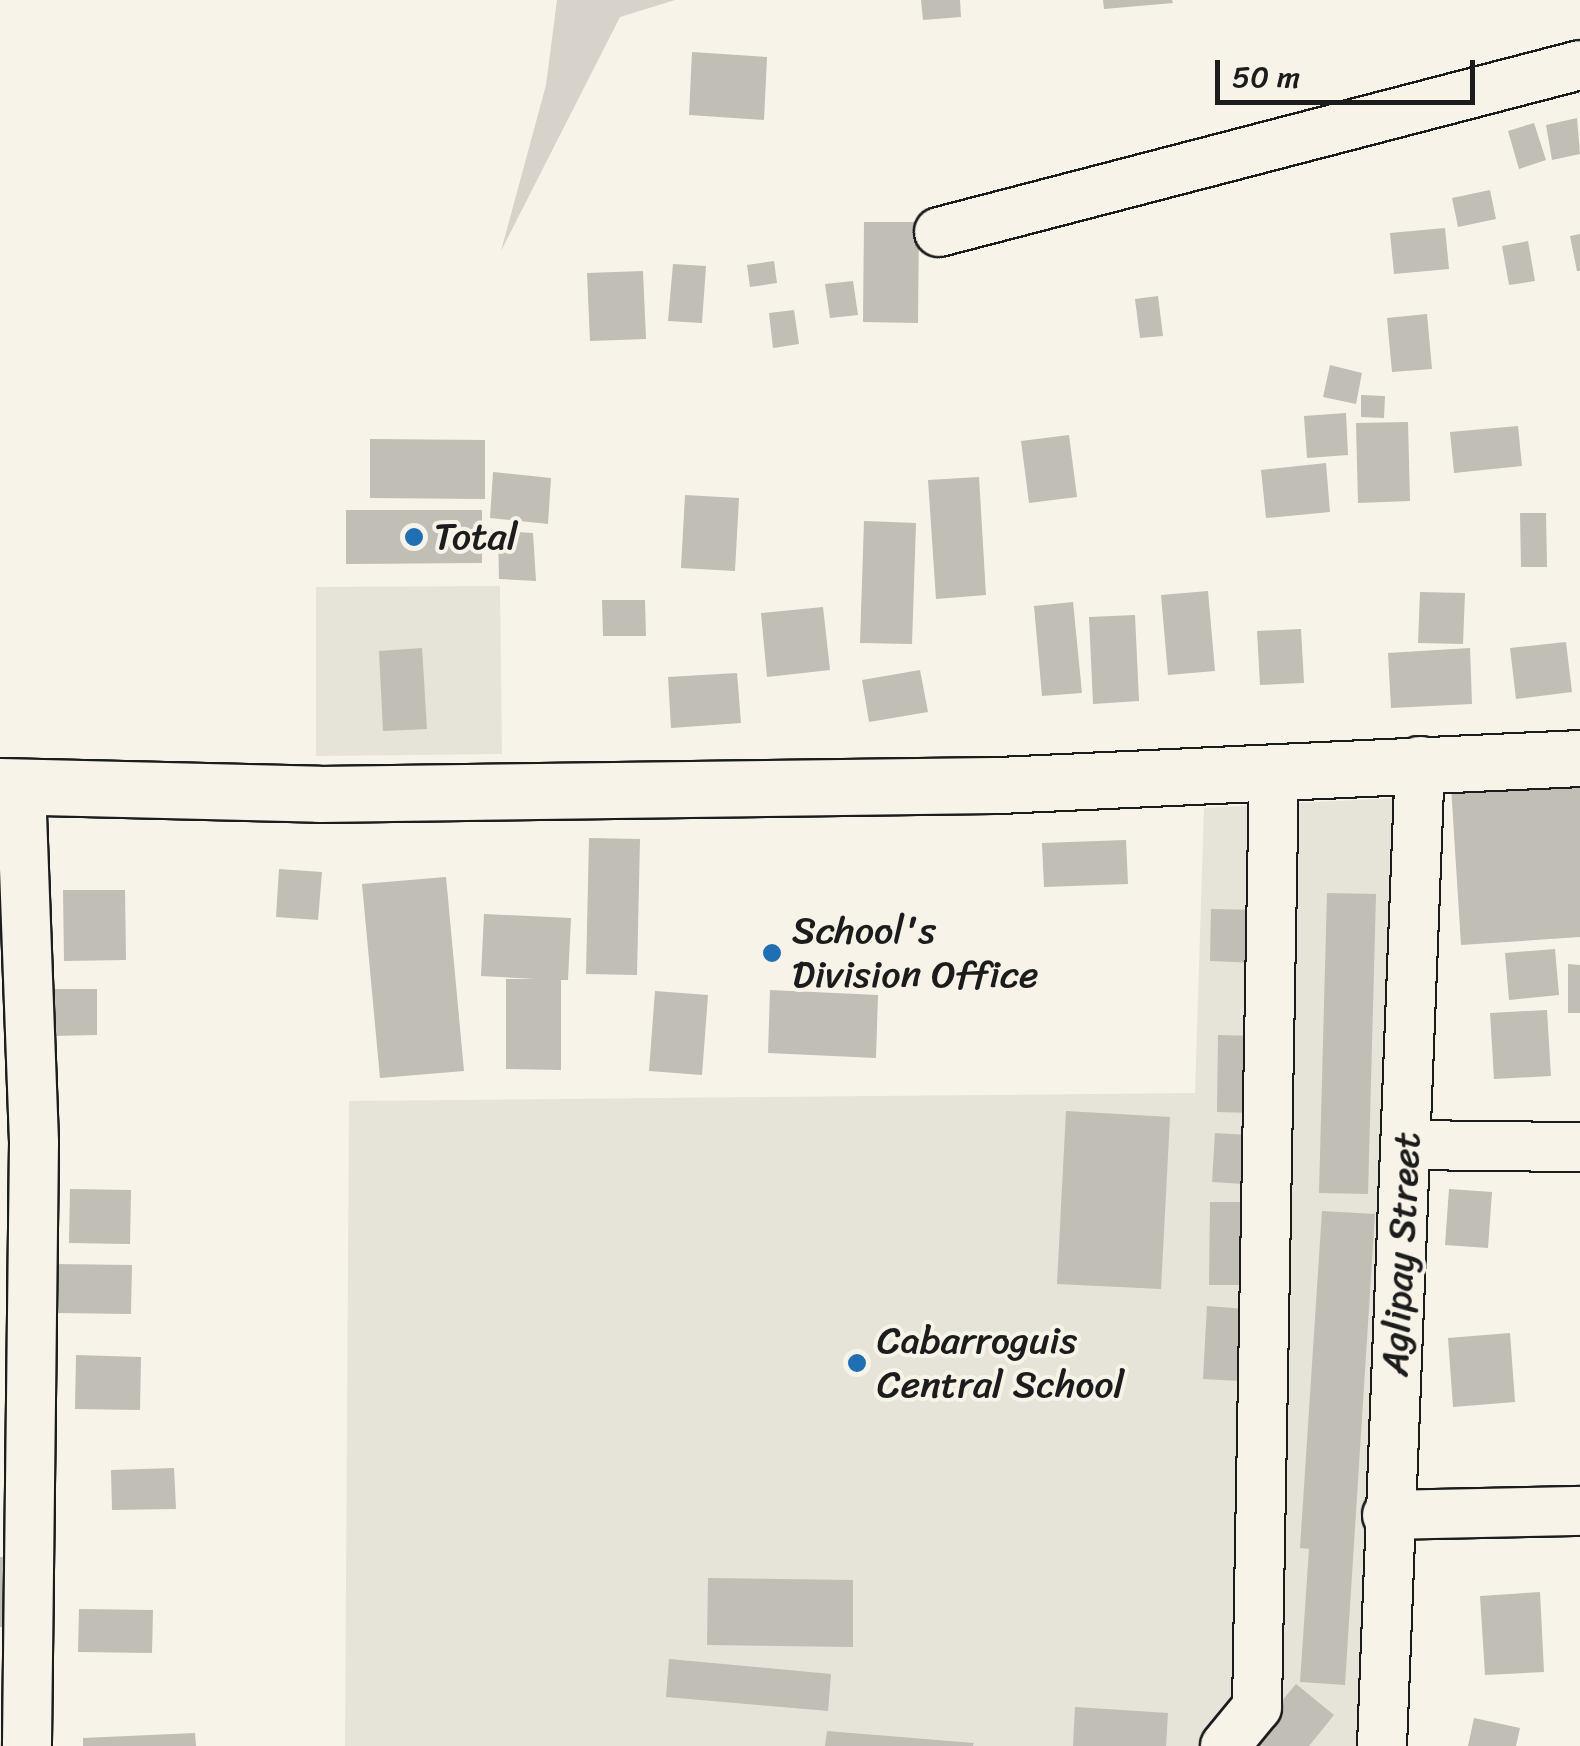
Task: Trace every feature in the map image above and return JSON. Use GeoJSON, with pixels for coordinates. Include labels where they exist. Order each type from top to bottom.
{"type":"FeatureCollection","features":[{"type":"Feature","properties":{"kind":"main road"},"geometry":{"type":"LineString","coordinates":[[11,787],[319,794],[809,788],[1580,758]]}},
{"type":"Feature","properties":{"kind":"street"},"geometry":{"type":"LineString","coordinates":[[938,232],[1580,65]]}},
{"type":"Feature","properties":{"kind":"street","name":"Aglipay Street"},"geometry":{"type":"LineString","coordinates":[[1382,1746],[1387,1515],[1408,1145],[1420,762]]}},
{"type":"Feature","properties":{"kind":"street"},"geometry":{"type":"LineString","coordinates":[[1224,1746],[1256,1706],[1274,769]]}},
{"type":"Feature","properties":{"kind":"street"},"geometry":{"type":"LineString","coordinates":[[11,787],[17,1143],[13,1514],[27,1746]]}},
{"type":"Feature","properties":{"kind":"street"},"geometry":{"type":"LineString","coordinates":[[1408,1145],[1580,1147]]}},
{"type":"Feature","properties":{"kind":"street"},"geometry":{"type":"LineString","coordinates":[[1387,1515],[1580,1511]]}},
{"type":"Feature","properties":{"kind":"shaded area"},"geometry":{"type":"Polygon","coordinates":[[[557,0],[675,0],[620,17],[501,251],[546,85],[557,0]]]}},
{"type":"Feature","properties":{"kind":"shaded area"},"geometry":{"type":"Polygon","coordinates":[[[500,586],[502,754],[316,756],[316,587],[500,586]]]}},
{"type":"Feature","properties":{"kind":"shaded area"},"geometry":{"type":"Polygon","coordinates":[[[1413,797],[1363,1746],[345,1746],[349,1101],[1195,1093],[1204,808],[1413,797]]]}},
{"type":"Feature","properties":{"kind":"building"},"geometry":{"type":"Polygon","coordinates":[[[921,0],[960,0],[961,17],[923,20],[921,0]]]}},
{"type":"Feature","properties":{"kind":"building"},"geometry":{"type":"Polygon","coordinates":[[[1103,0],[1172,0],[1173,3],[1104,9],[1103,0]]]}},
{"type":"Feature","properties":{"kind":"building"},"geometry":{"type":"Polygon","coordinates":[[[692,52],[767,57],[764,120],[689,115],[692,52]]]}},
{"type":"Feature","properties":{"kind":"building"},"geometry":{"type":"Polygon","coordinates":[[[1577,118],[1580,154],[1552,160],[1546,125],[1577,118]]]}},
{"type":"Feature","properties":{"kind":"building"},"geometry":{"type":"Polygon","coordinates":[[[1534,123],[1546,160],[1519,169],[1508,131],[1534,123]]]}},
{"type":"Feature","properties":{"kind":"building"},"geometry":{"type":"Polygon","coordinates":[[[1490,190],[1496,219],[1458,227],[1452,198],[1490,190]]]}},
{"type":"Feature","properties":{"kind":"building"},"geometry":{"type":"Polygon","coordinates":[[[864,222],[919,222],[918,323],[863,322],[864,222]]]}},
{"type":"Feature","properties":{"kind":"building"},"geometry":{"type":"Polygon","coordinates":[[[1445,228],[1449,269],[1394,274],[1390,233],[1445,228]]]}},
{"type":"Feature","properties":{"kind":"building"},"geometry":{"type":"Polygon","coordinates":[[[1580,234],[1580,271],[1577,271],[1570,236],[1580,234]]]}},
{"type":"Feature","properties":{"kind":"building"},"geometry":{"type":"Polygon","coordinates":[[[1528,241],[1535,281],[1509,285],[1502,246],[1528,241]]]}},
{"type":"Feature","properties":{"kind":"building"},"geometry":{"type":"Polygon","coordinates":[[[774,261],[777,283],[750,287],[747,265],[774,261]]]}},
{"type":"Feature","properties":{"kind":"building"},"geometry":{"type":"Polygon","coordinates":[[[673,264],[706,266],[702,323],[668,321],[673,264]]]}},
{"type":"Feature","properties":{"kind":"building"},"geometry":{"type":"Polygon","coordinates":[[[643,271],[646,339],[590,341],[587,273],[643,271]]]}},
{"type":"Feature","properties":{"kind":"building"},"geometry":{"type":"Polygon","coordinates":[[[853,281],[858,315],[830,318],[825,284],[853,281]]]}},
{"type":"Feature","properties":{"kind":"building"},"geometry":{"type":"Polygon","coordinates":[[[1158,296],[1163,336],[1140,338],[1135,299],[1158,296]]]}},
{"type":"Feature","properties":{"kind":"building"},"geometry":{"type":"Polygon","coordinates":[[[794,310],[799,344],[773,348],[769,313],[794,310]]]}},
{"type":"Feature","properties":{"kind":"building"},"geometry":{"type":"Polygon","coordinates":[[[1427,314],[1432,369],[1392,372],[1387,318],[1427,314]]]}},
{"type":"Feature","properties":{"kind":"building"},"geometry":{"type":"Polygon","coordinates":[[[1330,365],[1362,373],[1356,404],[1323,397],[1330,365]]]}},
{"type":"Feature","properties":{"kind":"building"},"geometry":{"type":"Polygon","coordinates":[[[1361,395],[1385,396],[1384,418],[1361,417],[1361,395]]]}},
{"type":"Feature","properties":{"kind":"building"},"geometry":{"type":"Polygon","coordinates":[[[1346,413],[1348,455],[1307,458],[1304,416],[1346,413]]]}},
{"type":"Feature","properties":{"kind":"building"},"geometry":{"type":"Polygon","coordinates":[[[1408,422],[1410,501],[1358,503],[1356,423],[1408,422]]]}},
{"type":"Feature","properties":{"kind":"building"},"geometry":{"type":"Polygon","coordinates":[[[1518,426],[1522,466],[1454,473],[1450,432],[1518,426]]]}},
{"type":"Feature","properties":{"kind":"building"},"geometry":{"type":"Polygon","coordinates":[[[1069,435],[1077,497],[1029,503],[1021,441],[1069,435]]]}},
{"type":"Feature","properties":{"kind":"building"},"geometry":{"type":"Polygon","coordinates":[[[370,439],[485,440],[485,499],[370,498],[370,439]]]}},
{"type":"Feature","properties":{"kind":"building"},"geometry":{"type":"Polygon","coordinates":[[[1326,463],[1330,512],[1266,518],[1261,470],[1326,463]]]}},
{"type":"Feature","properties":{"kind":"building"},"geometry":{"type":"Polygon","coordinates":[[[493,472],[551,478],[548,524],[490,518],[493,472]]]}},
{"type":"Feature","properties":{"kind":"building"},"geometry":{"type":"Polygon","coordinates":[[[979,477],[986,595],[936,599],[928,480],[979,477]]]}},
{"type":"Feature","properties":{"kind":"building"},"geometry":{"type":"Polygon","coordinates":[[[685,495],[739,498],[735,571],[681,568],[685,495]]]}},
{"type":"Feature","properties":{"kind":"building","name":"Total"},"geometry":{"type":"Polygon","coordinates":[[[346,510],[482,510],[482,563],[346,564],[346,510]]]}},
{"type":"Feature","properties":{"kind":"building"},"geometry":{"type":"Polygon","coordinates":[[[1520,513],[1546,513],[1547,567],[1521,567],[1520,513]]]}},
{"type":"Feature","properties":{"kind":"building"},"geometry":{"type":"Polygon","coordinates":[[[864,521],[916,523],[912,644],[860,643],[864,521]]]}},
{"type":"Feature","properties":{"kind":"building"},"geometry":{"type":"Polygon","coordinates":[[[498,531],[533,533],[536,581],[499,579],[498,531]]]}},
{"type":"Feature","properties":{"kind":"building"},"geometry":{"type":"Polygon","coordinates":[[[1208,591],[1215,671],[1168,675],[1161,595],[1208,591]]]}},
{"type":"Feature","properties":{"kind":"building"},"geometry":{"type":"Polygon","coordinates":[[[1420,592],[1465,593],[1463,644],[1418,643],[1420,592]]]}},
{"type":"Feature","properties":{"kind":"building"},"geometry":{"type":"Polygon","coordinates":[[[602,600],[645,600],[646,636],[603,636],[602,600]]]}},
{"type":"Feature","properties":{"kind":"building"},"geometry":{"type":"Polygon","coordinates":[[[1073,602],[1082,693],[1042,696],[1034,606],[1073,602]]]}},
{"type":"Feature","properties":{"kind":"building"},"geometry":{"type":"Polygon","coordinates":[[[823,607],[830,670],[767,677],[761,613],[823,607]]]}},
{"type":"Feature","properties":{"kind":"building"},"geometry":{"type":"Polygon","coordinates":[[[1135,615],[1139,701],[1093,704],[1089,617],[1135,615]]]}},
{"type":"Feature","properties":{"kind":"building"},"geometry":{"type":"Polygon","coordinates":[[[1301,629],[1304,683],[1260,685],[1257,631],[1301,629]]]}},
{"type":"Feature","properties":{"kind":"building"},"geometry":{"type":"Polygon","coordinates":[[[1566,642],[1572,692],[1516,699],[1510,648],[1566,642]]]}},
{"type":"Feature","properties":{"kind":"building","name":"Total"},"geometry":{"type":"Polygon","coordinates":[[[422,648],[427,729],[383,731],[379,651],[422,648]]]}},
{"type":"Feature","properties":{"kind":"building"},"geometry":{"type":"Polygon","coordinates":[[[1470,648],[1472,704],[1391,708],[1388,653],[1470,648]]]}},
{"type":"Feature","properties":{"kind":"building"},"geometry":{"type":"Polygon","coordinates":[[[920,670],[928,712],[869,722],[862,680],[920,670]]]}},
{"type":"Feature","properties":{"kind":"building"},"geometry":{"type":"Polygon","coordinates":[[[737,673],[741,723],[671,728],[668,677],[737,673]]]}},
{"type":"Feature","properties":{"kind":"building"},"geometry":{"type":"Polygon","coordinates":[[[1580,778],[1580,937],[1461,945],[1451,786],[1580,778]]]}},
{"type":"Feature","properties":{"kind":"building"},"geometry":{"type":"Polygon","coordinates":[[[589,838],[640,839],[637,975],[586,974],[589,838]]]}},
{"type":"Feature","properties":{"kind":"building"},"geometry":{"type":"Polygon","coordinates":[[[1126,840],[1128,884],[1044,887],[1042,843],[1126,840]]]}},
{"type":"Feature","properties":{"kind":"building"},"geometry":{"type":"Polygon","coordinates":[[[279,869],[322,872],[318,920],[276,917],[279,869]]]}},
{"type":"Feature","properties":{"kind":"building"},"geometry":{"type":"Polygon","coordinates":[[[446,877],[464,1071],[380,1078],[362,884],[446,877]]]}},
{"type":"Feature","properties":{"kind":"building"},"geometry":{"type":"Polygon","coordinates":[[[63,890],[125,890],[126,960],[64,961],[63,890]]]}},
{"type":"Feature","properties":{"kind":"building"},"geometry":{"type":"Polygon","coordinates":[[[1327,893],[1376,894],[1368,1194],[1319,1193],[1327,893]]]}},
{"type":"Feature","properties":{"kind":"building"},"geometry":{"type":"Polygon","coordinates":[[[1211,909],[1260,910],[1259,963],[1210,961],[1211,909]]]}},
{"type":"Feature","properties":{"kind":"building"},"geometry":{"type":"Polygon","coordinates":[[[484,914],[571,918],[568,980],[561,980],[561,1070],[506,1069],[506,979],[536,979],[481,976],[484,914]]]}},
{"type":"Feature","properties":{"kind":"building"},"geometry":{"type":"Polygon","coordinates":[[[1555,949],[1559,995],[1509,1000],[1505,953],[1555,949]]]}},
{"type":"Feature","properties":{"kind":"building"},"geometry":{"type":"Polygon","coordinates":[[[1568,964],[1580,965],[1580,1013],[1568,1013],[1568,964]]]}},
{"type":"Feature","properties":{"kind":"building"},"geometry":{"type":"Polygon","coordinates":[[[49,989],[97,989],[97,1035],[49,1036],[49,989]]]}},
{"type":"Feature","properties":{"kind":"building"},"geometry":{"type":"Polygon","coordinates":[[[770,990],[878,995],[876,1058],[768,1053],[770,990]]]}},
{"type":"Feature","properties":{"kind":"building"},"geometry":{"type":"Polygon","coordinates":[[[655,991],[708,995],[702,1075],[649,1071],[655,991]]]}},
{"type":"Feature","properties":{"kind":"building"},"geometry":{"type":"Polygon","coordinates":[[[1547,1010],[1551,1076],[1494,1079],[1490,1013],[1547,1010]]]}},
{"type":"Feature","properties":{"kind":"building"},"geometry":{"type":"Polygon","coordinates":[[[1218,1035],[1256,1036],[1254,1113],[1217,1112],[1218,1035]]]}},
{"type":"Feature","properties":{"kind":"building"},"geometry":{"type":"Polygon","coordinates":[[[1066,1111],[1170,1117],[1161,1289],[1057,1284],[1066,1111]]]}},
{"type":"Feature","properties":{"kind":"building"},"geometry":{"type":"Polygon","coordinates":[[[1215,1133],[1247,1135],[1243,1184],[1212,1182],[1215,1133]]]}},
{"type":"Feature","properties":{"kind":"building"},"geometry":{"type":"Polygon","coordinates":[[[70,1189],[131,1190],[130,1244],[69,1243],[70,1189]]]}},
{"type":"Feature","properties":{"kind":"building"},"geometry":{"type":"Polygon","coordinates":[[[1449,1189],[1492,1192],[1488,1248],[1445,1245],[1449,1189]]]}},
{"type":"Feature","properties":{"kind":"building"},"geometry":{"type":"Polygon","coordinates":[[[1210,1202],[1244,1202],[1244,1285],[1209,1285],[1210,1202]]]}},
{"type":"Feature","properties":{"kind":"building"},"geometry":{"type":"Polygon","coordinates":[[[1322,1211],[1375,1214],[1345,1685],[1300,1682],[1309,1549],[1300,1548],[1322,1211]]]}},
{"type":"Feature","properties":{"kind":"building"},"geometry":{"type":"Polygon","coordinates":[[[56,1264],[132,1265],[131,1314],[55,1313],[56,1264]]]}},
{"type":"Feature","properties":{"kind":"building"},"geometry":{"type":"Polygon","coordinates":[[[1207,1306],[1245,1309],[1241,1381],[1203,1379],[1207,1306]]]}},
{"type":"Feature","properties":{"kind":"building"},"geometry":{"type":"Polygon","coordinates":[[[1510,1333],[1515,1402],[1453,1407],[1448,1338],[1510,1333]]]}},
{"type":"Feature","properties":{"kind":"building"},"geometry":{"type":"Polygon","coordinates":[[[76,1355],[141,1357],[140,1410],[75,1409],[76,1355]]]}},
{"type":"Feature","properties":{"kind":"building"},"geometry":{"type":"Polygon","coordinates":[[[174,1468],[176,1509],[112,1510],[111,1470],[174,1468]]]}},
{"type":"Feature","properties":{"kind":"building"},"geometry":{"type":"Polygon","coordinates":[[[0,1557],[14,1557],[14,1627],[0,1627],[0,1557]]]}},
{"type":"Feature","properties":{"kind":"building"},"geometry":{"type":"Polygon","coordinates":[[[708,1578],[853,1580],[853,1647],[707,1645],[708,1578]]]}},
{"type":"Feature","properties":{"kind":"building"},"geometry":{"type":"Polygon","coordinates":[[[1540,1592],[1544,1672],[1485,1675],[1480,1596],[1540,1592]]]}},
{"type":"Feature","properties":{"kind":"building"},"geometry":{"type":"Polygon","coordinates":[[[79,1609],[153,1610],[152,1653],[78,1652],[79,1609]]]}},
{"type":"Feature","properties":{"kind":"building"},"geometry":{"type":"Polygon","coordinates":[[[669,1659],[831,1674],[828,1711],[666,1697],[669,1659]]]}},
{"type":"Feature","properties":{"kind":"building"},"geometry":{"type":"Polygon","coordinates":[[[1296,1684],[1334,1715],[1309,1746],[1244,1746],[1296,1684]]]}},
{"type":"Feature","properties":{"kind":"building"},"geometry":{"type":"Polygon","coordinates":[[[1075,1707],[1168,1713],[1166,1746],[1073,1746],[1075,1707]]]}},
{"type":"Feature","properties":{"kind":"building"},"geometry":{"type":"Polygon","coordinates":[[[1474,1718],[1520,1728],[1516,1746],[1468,1746],[1474,1718]]]}},
{"type":"Feature","properties":{"kind":"building"},"geometry":{"type":"Polygon","coordinates":[[[827,1731],[974,1743],[825,1746],[827,1731]]]}},
{"type":"Feature","properties":{"kind":"building"},"geometry":{"type":"Polygon","coordinates":[[[195,1733],[196,1746],[83,1746],[83,1738],[195,1733]]]}},
{"type":"Feature","properties":{"kind":"place","name":"Total"},"geometry":{"type":"Point","coordinates":[414,537]}},
{"type":"Feature","properties":{"kind":"place","name":"School's Division Office"},"geometry":{"type":"Point","coordinates":[772,953]}},
{"type":"Feature","properties":{"kind":"place","name":"Cabarroguis Central School"},"geometry":{"type":"Point","coordinates":[857,1363]}}]}
